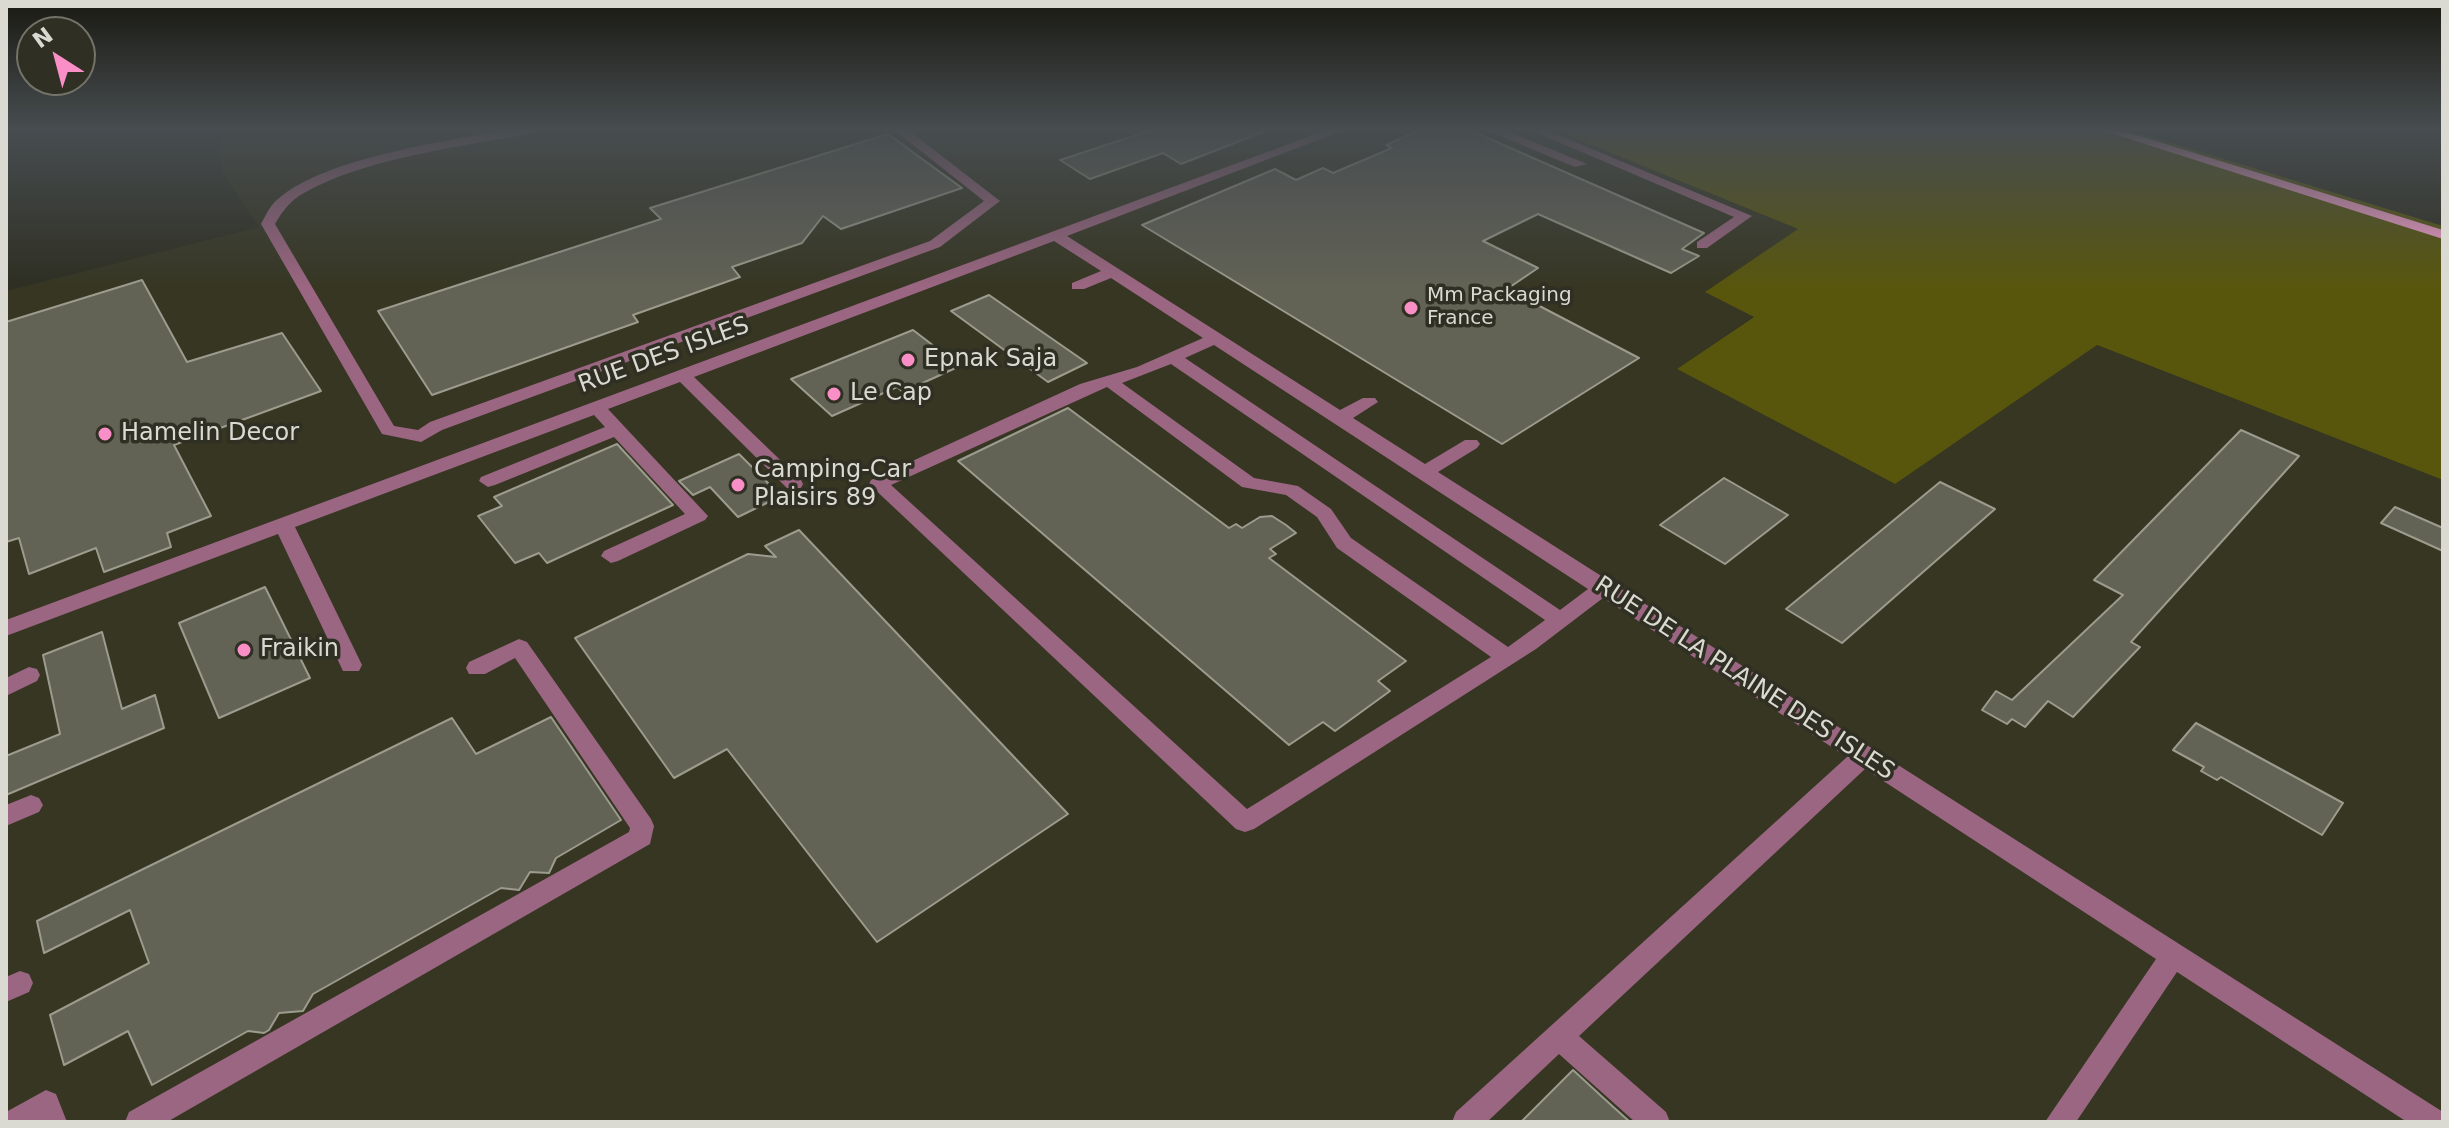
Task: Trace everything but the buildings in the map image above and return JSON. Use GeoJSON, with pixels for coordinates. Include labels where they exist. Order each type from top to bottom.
{"type":"FeatureCollection","features":[{"type":"Feature","properties":{"kind":"main road"},"geometry":{"type":"LineString","coordinates":[[2273,182],[2443,235]]}},
{"type":"Feature","properties":{"kind":"street"},"geometry":{"type":"LineString","coordinates":[[319,182],[300,189],[281,203],[268,224],[388,430],[421,436],[436,426],[935,244],[993,201],[968,182]]}},
{"type":"Feature","properties":{"kind":"street","name":"RUE DES ISLES"},"geometry":{"type":"LineString","coordinates":[[6,628],[683,375],[724,367],[1055,235],[1198,182]]}},
{"type":"Feature","properties":{"kind":"street"},"geometry":{"type":"LineString","coordinates":[[1662,182],[1745,216],[1702,245]]}},
{"type":"Feature","properties":{"kind":"street","name":"RUE DE LA PLAINE DES ISLES"},"geometry":{"type":"LineString","coordinates":[[1055,235],[2433,1122]]}},
{"type":"Feature","properties":{"kind":"street"},"geometry":{"type":"LineString","coordinates":[[1078,286],[1113,272]]}},
{"type":"Feature","properties":{"kind":"street"},"geometry":{"type":"LineString","coordinates":[[1215,338],[1143,371],[1086,388],[878,484],[1245,822],[1507,657],[1603,588]]}},
{"type":"Feature","properties":{"kind":"street"},"geometry":{"type":"LineString","coordinates":[[1173,358],[1560,620]]}},
{"type":"Feature","properties":{"kind":"street"},"geometry":{"type":"LineString","coordinates":[[683,375],[794,484]]}},
{"type":"Feature","properties":{"kind":"street"},"geometry":{"type":"LineString","coordinates":[[1109,381],[1249,483],[1291,490],[1324,513],[1344,543],[1507,657]]}},
{"type":"Feature","properties":{"kind":"street"},"geometry":{"type":"LineString","coordinates":[[1339,418],[1369,402]]}},
{"type":"Feature","properties":{"kind":"street"},"geometry":{"type":"LineString","coordinates":[[596,407],[698,516],[611,556]]}},
{"type":"Feature","properties":{"kind":"street"},"geometry":{"type":"LineString","coordinates":[[488,481],[617,429]]}},
{"type":"Feature","properties":{"kind":"street"},"geometry":{"type":"LineString","coordinates":[[421,436],[437,466]]}},
{"type":"Feature","properties":{"kind":"street"},"geometry":{"type":"LineString","coordinates":[[1424,473],[1471,444]]}},
{"type":"Feature","properties":{"kind":"street"},"geometry":{"type":"LineString","coordinates":[[283,523],[351,665]]}},
{"type":"Feature","properties":{"kind":"street"},"geometry":{"type":"LineString","coordinates":[[139,1122],[641,837],[642,826],[519,647],[477,668]]}},
{"type":"Feature","properties":{"kind":"street"},"geometry":{"type":"LineString","coordinates":[[6,688],[29,675]]}},
{"type":"Feature","properties":{"kind":"street"},"geometry":{"type":"LineString","coordinates":[[1466,1122],[1864,756]]}},
{"type":"Feature","properties":{"kind":"street"},"geometry":{"type":"LineString","coordinates":[[6,816],[31,805]]}},
{"type":"Feature","properties":{"kind":"street"},"geometry":{"type":"LineString","coordinates":[[2059,1122],[2174,955]]}},
{"type":"Feature","properties":{"kind":"street"},"geometry":{"type":"LineString","coordinates":[[1559,1036],[1656,1122]]}},
{"type":"Feature","properties":{"kind":"street"},"geometry":{"type":"LineString","coordinates":[[16,1122],[46,1104],[53,1122]]}},
{"type":"Feature","properties":{"kind":"shaded area"},"geometry":{"type":"Polygon","coordinates":[[[228,182],[1681,182],[1799,230],[1706,291],[1754,316],[1677,369],[1894,484],[2096,345],[2443,480],[2443,1122],[6,1122],[6,291],[259,227],[228,182]]]}},
{"type":"Feature","properties":{"kind":"shaded area"},"geometry":{"type":"Polygon","coordinates":[[[1681,182],[2298,182],[2443,226],[2443,480],[2097,345],[1895,484],[1677,369],[1754,317],[1705,292],[1798,229],[1681,182]]]}},
{"type":"Feature","properties":{"kind":"place","name":"Mm Packaging France"},"geometry":{"type":"Point","coordinates":[1411,308]}},
{"type":"Feature","properties":{"kind":"place","name":"Epnak Saja"},"geometry":{"type":"Point","coordinates":[908,360]}},
{"type":"Feature","properties":{"kind":"place","name":"Le Cap"},"geometry":{"type":"Point","coordinates":[834,394]}},
{"type":"Feature","properties":{"kind":"place","name":"Hamelin Decor"},"geometry":{"type":"Point","coordinates":[105,434]}},
{"type":"Feature","properties":{"kind":"place","name":"Camping-Car Plaisirs 89"},"geometry":{"type":"Point","coordinates":[738,485]}},
{"type":"Feature","properties":{"kind":"place","name":"Fraikin"},"geometry":{"type":"Point","coordinates":[244,650]}}]}
